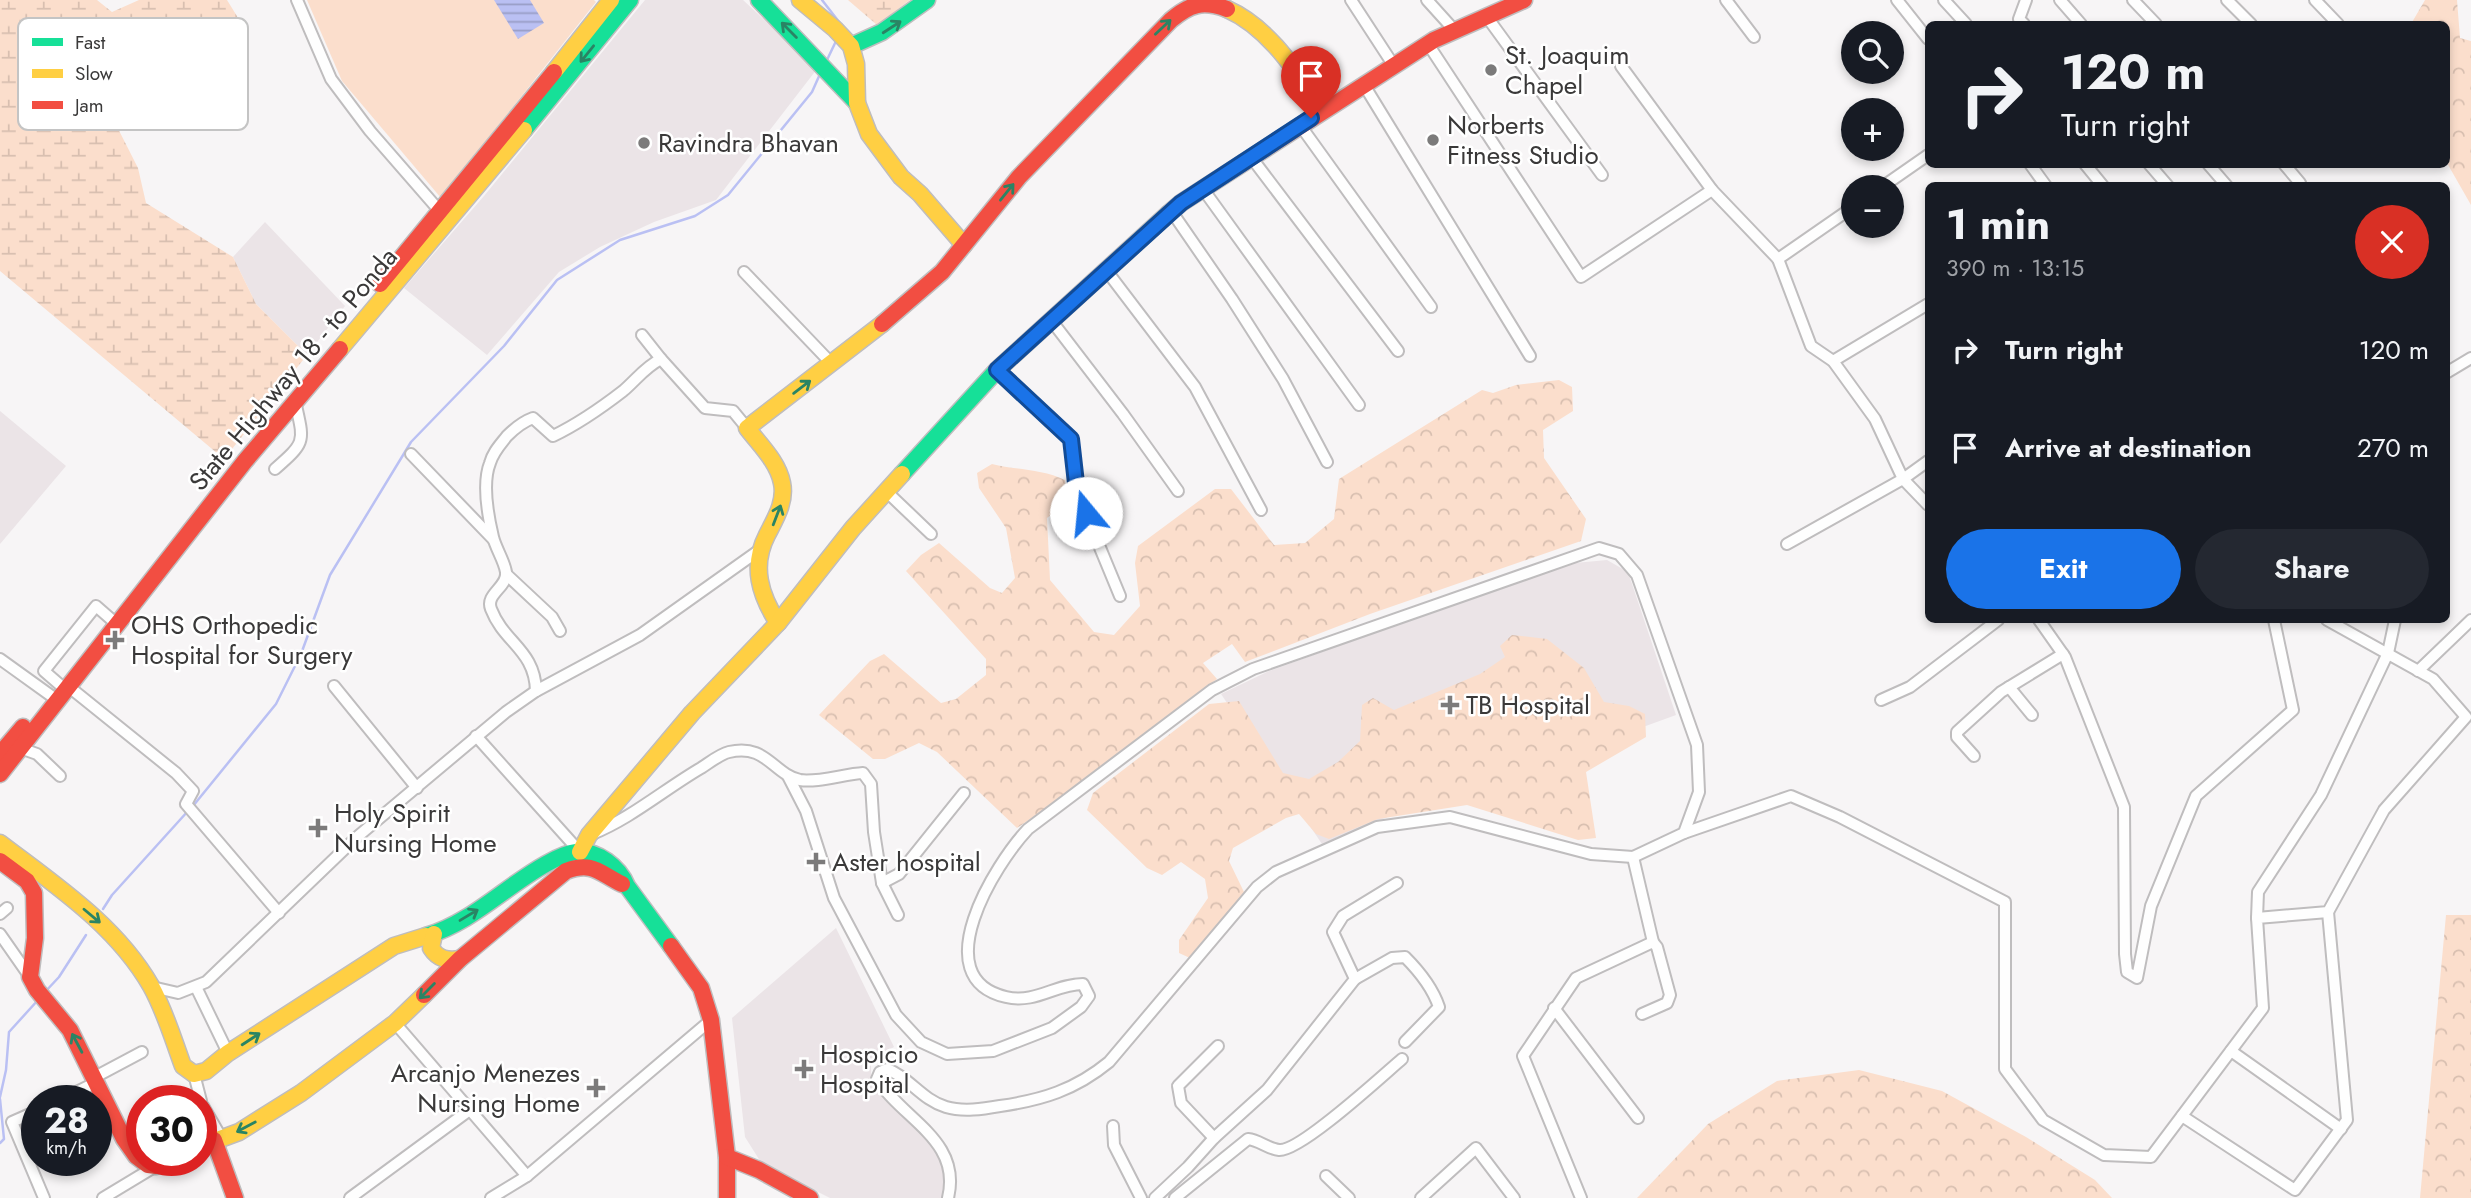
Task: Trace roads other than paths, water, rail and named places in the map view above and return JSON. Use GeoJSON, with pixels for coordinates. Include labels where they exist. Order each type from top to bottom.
{"type":"FeatureCollection","features":[{"type":"Feature","properties":{"kind":"main road","name":"State Highway 18 - to Ponda"},"geometry":{"type":"LineString","coordinates":[[0,754],[59,691],[295,401],[444,216],[611,0]]}},
{"type":"Feature","properties":{"kind":"main road","name":"State Highway 18 - to Ponda"},"geometry":{"type":"LineString","coordinates":[[0,775],[112,620],[264,423],[630,0]]}},
{"type":"Feature","properties":{"kind":"main road"},"geometry":{"type":"LineString","coordinates":[[759,0],[857,103]]}},
{"type":"Feature","properties":{"kind":"main road"},"geometry":{"type":"LineString","coordinates":[[800,0],[844,38],[856,64],[857,103],[869,134],[885,157],[964,245]]}},
{"type":"Feature","properties":{"kind":"main road"},"geometry":{"type":"LineString","coordinates":[[844,38],[869,41],[927,0]]}},
{"type":"Feature","properties":{"kind":"main road"},"geometry":{"type":"LineString","coordinates":[[580,852],[589,835],[692,713],[778,623],[853,528],[997,370],[1106,270],[1203,188],[1323,110],[1428,44],[1524,0]]}},
{"type":"Feature","properties":{"kind":"main road"},"geometry":{"type":"LineString","coordinates":[[778,623],[764,600],[757,561],[779,513],[783,499],[782,483],[778,469],[747,428],[832,364],[919,294],[942,272],[1018,177],[1171,20],[1199,1],[1235,8],[1245,14],[1277,48],[1323,110]]}},
{"type":"Feature","properties":{"kind":"main road"},"geometry":{"type":"LineString","coordinates":[[0,843],[98,920],[127,951],[152,987],[183,1066],[194,1074],[206,1071],[228,1053],[394,946],[434,934],[468,916],[530,873],[558,858],[580,852],[607,861],[622,875],[627,886],[701,988],[711,1020],[727,1157],[727,1198]]}},
{"type":"Feature","properties":{"kind":"main road"},"geometry":{"type":"LineString","coordinates":[[2,863],[27,881],[34,892],[38,989],[70,1030],[126,1142]]}},
{"type":"Feature","properties":{"kind":"main road"},"geometry":{"type":"LineString","coordinates":[[217,1138],[239,1132],[278,1108],[395,1023],[460,959],[566,871],[576,866],[596,867],[614,881],[627,886]]}},
{"type":"Feature","properties":{"kind":"main road"},"geometry":{"type":"LineString","coordinates":[[434,934],[431,945],[437,956],[443,960],[460,959]]}},
{"type":"Feature","properties":{"kind":"main road"},"geometry":{"type":"LineString","coordinates":[[217,1154],[235,1198]]}},
{"type":"Feature","properties":{"kind":"main road"},"geometry":{"type":"LineString","coordinates":[[727,1157],[759,1170],[810,1198]]}},
{"type":"Feature","properties":{"kind":"street"},"geometry":{"type":"LineString","coordinates":[[298,0],[331,79],[370,131],[444,216]]}},
{"type":"Feature","properties":{"kind":"street"},"geometry":{"type":"LineString","coordinates":[[1351,0],[1394,66]]}},
{"type":"Feature","properties":{"kind":"street"},"geometry":{"type":"LineString","coordinates":[[1427,0],[1455,31]]}},
{"type":"Feature","properties":{"kind":"street"},"geometry":{"type":"LineString","coordinates":[[1727,0],[1754,37]]}},
{"type":"Feature","properties":{"kind":"street"},"geometry":{"type":"LineString","coordinates":[[1897,0],[1925,35]]}},
{"type":"Feature","properties":{"kind":"street"},"geometry":{"type":"LineString","coordinates":[[1944,0],[1963,21]]}},
{"type":"Feature","properties":{"kind":"street"},"geometry":{"type":"LineString","coordinates":[[2021,21],[2019,19],[2026,0]]}},
{"type":"Feature","properties":{"kind":"street"},"geometry":{"type":"LineString","coordinates":[[2060,0],[2078,21]]}},
{"type":"Feature","properties":{"kind":"street"},"geometry":{"type":"LineString","coordinates":[[2133,0],[2153,21]]}},
{"type":"Feature","properties":{"kind":"street"},"geometry":{"type":"LineString","coordinates":[[2227,0],[2248,21]]}},
{"type":"Feature","properties":{"kind":"street"},"geometry":{"type":"LineString","coordinates":[[2315,0],[2336,21]]}},
{"type":"Feature","properties":{"kind":"street"},"geometry":{"type":"LineString","coordinates":[[1487,17],[1602,175]]}},
{"type":"Feature","properties":{"kind":"street"},"geometry":{"type":"LineString","coordinates":[[1428,44],[1581,277],[1712,190]]}},
{"type":"Feature","properties":{"kind":"street"},"geometry":{"type":"LineString","coordinates":[[1621,66],[1712,190],[1778,259],[1811,346],[1833,361],[1875,419],[1903,479],[1925,502]]}},
{"type":"Feature","properties":{"kind":"street"},"geometry":{"type":"LineString","coordinates":[[1364,85],[1530,356]]}},
{"type":"Feature","properties":{"kind":"street"},"geometry":{"type":"LineString","coordinates":[[1300,125],[1431,307]]}},
{"type":"Feature","properties":{"kind":"street"},"geometry":{"type":"LineString","coordinates":[[1251,157],[1398,351]]}},
{"type":"Feature","properties":{"kind":"street"},"geometry":{"type":"LineString","coordinates":[[1899,175],[1925,157]]}},
{"type":"Feature","properties":{"kind":"street"},"geometry":{"type":"LineString","coordinates":[[2088,168],[2100,182]]}},
{"type":"Feature","properties":{"kind":"street"},"geometry":{"type":"LineString","coordinates":[[2152,168],[2165,182]]}},
{"type":"Feature","properties":{"kind":"street"},"geometry":{"type":"LineString","coordinates":[[2211,168],[2224,182]]}},
{"type":"Feature","properties":{"kind":"street"},"geometry":{"type":"LineString","coordinates":[[2287,168],[2299,182]]}},
{"type":"Feature","properties":{"kind":"street"},"geometry":{"type":"LineString","coordinates":[[1203,188],[1359,405]]}},
{"type":"Feature","properties":{"kind":"street"},"geometry":{"type":"LineString","coordinates":[[1172,212],[1283,379],[1328,462]]}},
{"type":"Feature","properties":{"kind":"street"},"geometry":{"type":"LineString","coordinates":[[1778,259],[1841,215]]}},
{"type":"Feature","properties":{"kind":"street"},"geometry":{"type":"LineString","coordinates":[[1106,270],[1195,387],[1261,510]]}},
{"type":"Feature","properties":{"kind":"street"},"geometry":{"type":"LineString","coordinates":[[744,272],[832,364]]}},
{"type":"Feature","properties":{"kind":"street"},"geometry":{"type":"LineString","coordinates":[[1833,361],[1925,306]]}},
{"type":"Feature","properties":{"kind":"street"},"geometry":{"type":"LineString","coordinates":[[1051,320],[1178,491]]}},
{"type":"Feature","properties":{"kind":"street"},"geometry":{"type":"LineString","coordinates":[[642,335],[705,408],[733,411],[747,428]]}},
{"type":"Feature","properties":{"kind":"street"},"geometry":{"type":"LineString","coordinates":[[2450,371],[2471,358]]}},
{"type":"Feature","properties":{"kind":"street"},"geometry":{"type":"LineString","coordinates":[[560,631],[552,617],[506,574],[493,539],[487,487],[488,466],[494,452],[522,422],[533,418],[553,436],[602,407],[642,371],[661,359]]}},
{"type":"Feature","properties":{"kind":"street"},"geometry":{"type":"LineString","coordinates":[[997,370],[1071,439],[1077,492],[1120,596]]}},
{"type":"Feature","properties":{"kind":"street"},"geometry":{"type":"LineString","coordinates":[[275,469],[298,449],[302,433],[295,401]]}},
{"type":"Feature","properties":{"kind":"street"},"geometry":{"type":"LineString","coordinates":[[411,454],[493,539]]}},
{"type":"Feature","properties":{"kind":"street"},"geometry":{"type":"LineString","coordinates":[[1787,544],[1903,479],[1925,463]]}},
{"type":"Feature","properties":{"kind":"street"},"geometry":{"type":"LineString","coordinates":[[887,492],[931,534]]}},
{"type":"Feature","properties":{"kind":"street"},"geometry":{"type":"LineString","coordinates":[[589,835],[615,825],[648,801],[728,752],[753,751],[769,759],[788,776],[806,811],[834,898],[896,1015],[921,1042],[947,1054],[993,1051],[1052,1028],[1081,1007],[1089,996],[1083,984],[1071,984],[1042,996],[1009,998],[991,993],[976,981],[968,965],[968,941],[977,909],[1011,847],[1028,830],[1213,690],[1253,669],[1599,548],[1619,554],[1637,575],[1697,746],[1699,792],[1684,833]]}},
{"type":"Feature","properties":{"kind":"street"},"geometry":{"type":"LineString","coordinates":[[152,987],[178,993],[205,982],[224,967],[357,837],[476,736],[536,691],[640,635],[761,549]]}},
{"type":"Feature","properties":{"kind":"street"},"geometry":{"type":"LineString","coordinates":[[506,574],[489,601],[490,607],[503,630],[530,662],[536,676],[536,691]]}},
{"type":"Feature","properties":{"kind":"street"},"geometry":{"type":"LineString","coordinates":[[2418,671],[2471,620]]}},
{"type":"Feature","properties":{"kind":"street"},"geometry":{"type":"LineString","coordinates":[[1881,700],[1910,687],[1994,623]]}},
{"type":"Feature","properties":{"kind":"street"},"geometry":{"type":"LineString","coordinates":[[2041,623],[2063,654],[2124,807],[2125,954],[2127,972],[2137,978],[2151,906],[2196,796],[2292,710],[2275,623]]}},
{"type":"Feature","properties":{"kind":"street"},"geometry":{"type":"LineString","coordinates":[[2182,1116],[2291,1194],[2347,1120],[2328,912],[2384,810],[2469,715],[2432,679],[2333,623]]}},
{"type":"Feature","properties":{"kind":"street"},"geometry":{"type":"LineString","coordinates":[[948,1198],[952,1182],[942,1150],[908,1111],[881,1086],[877,1079],[880,1072],[887,1069],[897,1073],[925,1097],[945,1107],[967,1110],[1036,1101],[1083,1081],[1110,1062],[1256,887],[1276,872],[1377,827],[1450,817],[1591,854],[1633,857],[1684,833],[1791,796],[1840,817],[2005,902],[2005,1069],[2043,1120],[2104,1155],[2151,1157],[2263,1008],[2257,918],[2258,892],[2321,795],[2388,653],[2394,623]]}},
{"type":"Feature","properties":{"kind":"street"},"geometry":{"type":"LineString","coordinates":[[1974,756],[1957,737],[1957,732],[2009,687],[2063,654]]}},
{"type":"Feature","properties":{"kind":"street"},"geometry":{"type":"LineString","coordinates":[[0,659],[59,691],[176,773],[193,791],[186,804],[279,913]]}},
{"type":"Feature","properties":{"kind":"street"},"geometry":{"type":"LineString","coordinates":[[334,686],[417,788]]}},
{"type":"Feature","properties":{"kind":"street"},"geometry":{"type":"LineString","coordinates":[[2009,687],[2032,715]]}},
{"type":"Feature","properties":{"kind":"street"},"geometry":{"type":"LineString","coordinates":[[476,736],[580,852]]}},
{"type":"Feature","properties":{"kind":"street"},"geometry":{"type":"LineString","coordinates":[[20,748],[37,754],[60,776]]}},
{"type":"Feature","properties":{"kind":"street"},"geometry":{"type":"LineString","coordinates":[[788,776],[803,780],[863,773],[871,784],[874,832],[882,883],[898,915]]}},
{"type":"Feature","properties":{"kind":"street"},"geometry":{"type":"LineString","coordinates":[[882,883],[899,874],[964,793]]}},
{"type":"Feature","properties":{"kind":"street"},"geometry":{"type":"LineString","coordinates":[[1633,857],[1653,942],[1657,947],[1670,995],[1667,1003],[1642,1014]]}},
{"type":"Feature","properties":{"kind":"street"},"geometry":{"type":"LineString","coordinates":[[1355,979],[1333,932],[1343,916],[1397,883]]}},
{"type":"Feature","properties":{"kind":"street"},"geometry":{"type":"LineString","coordinates":[[34,899],[45,891],[58,888]]}},
{"type":"Feature","properties":{"kind":"street"},"geometry":{"type":"LineString","coordinates":[[2257,918],[2328,912]]}},
{"type":"Feature","properties":{"kind":"street"},"geometry":{"type":"LineString","coordinates":[[0,934],[38,989]]}},
{"type":"Feature","properties":{"kind":"street"},"geometry":{"type":"LineString","coordinates":[[1581,1198],[1522,1056],[1576,978],[1653,942]]}},
{"type":"Feature","properties":{"kind":"street"},"geometry":{"type":"LineString","coordinates":[[1155,1198],[1214,1138],[1267,1090],[1355,979],[1392,958],[1405,957],[1432,992],[1439,1007],[1405,1042]]}},
{"type":"Feature","properties":{"kind":"street"},"geometry":{"type":"LineString","coordinates":[[196,987],[228,1053]]}},
{"type":"Feature","properties":{"kind":"street"},"geometry":{"type":"LineString","coordinates":[[1554,1009],[1638,1118]]}},
{"type":"Feature","properties":{"kind":"street"},"geometry":{"type":"LineString","coordinates":[[491,1198],[527,1176],[711,1020]]}},
{"type":"Feature","properties":{"kind":"street"},"geometry":{"type":"LineString","coordinates":[[395,1023],[527,1176]]}},
{"type":"Feature","properties":{"kind":"street"},"geometry":{"type":"LineString","coordinates":[[1214,1138],[1181,1103],[1178,1086],[1218,1046]]}},
{"type":"Feature","properties":{"kind":"street"},"geometry":{"type":"LineString","coordinates":[[2231,1051],[2341,1129]]}},
{"type":"Feature","properties":{"kind":"street"},"geometry":{"type":"LineString","coordinates":[[86,1085],[142,1052]]}},
{"type":"Feature","properties":{"kind":"street"},"geometry":{"type":"LineString","coordinates":[[1175,1198],[1248,1139],[1281,1150],[1295,1146],[1315,1129],[1344,1111],[1402,1059]]}},
{"type":"Feature","properties":{"kind":"street"},"geometry":{"type":"LineString","coordinates":[[194,1074],[197,1085]]}},
{"type":"Feature","properties":{"kind":"street"},"geometry":{"type":"LineString","coordinates":[[350,1198],[471,1109]]}},
{"type":"Feature","properties":{"kind":"street"},"geometry":{"type":"LineString","coordinates":[[21,1118],[12,1122],[21,1143]]}},
{"type":"Feature","properties":{"kind":"street"},"geometry":{"type":"LineString","coordinates":[[1113,1126],[1114,1145],[1141,1198]]}},
{"type":"Feature","properties":{"kind":"street"},"geometry":{"type":"LineString","coordinates":[[1421,1198],[1476,1148],[1514,1198]]}},
{"type":"Feature","properties":{"kind":"street"},"geometry":{"type":"LineString","coordinates":[[35,1176],[44,1198]]}},
{"type":"Feature","properties":{"kind":"street"},"geometry":{"type":"LineString","coordinates":[[103,1198],[141,1176]]}},
{"type":"Feature","properties":{"kind":"street"},"geometry":{"type":"LineString","coordinates":[[1325,1176],[1349,1198]]}},
{"type":"Feature","properties":{"kind":"water"},"geometry":{"type":"Polygon","coordinates":[[[494,0],[530,0],[544,23],[518,39],[494,0]]]}},
{"type":"Feature","properties":{"kind":"waterway"},"geometry":{"type":"LineString","coordinates":[[822,0],[843,27]]}},
{"type":"Feature","properties":{"kind":"waterway"},"geometry":{"type":"LineString","coordinates":[[826,62],[837,39]]}},
{"type":"Feature","properties":{"kind":"waterway"},"geometry":{"type":"LineString","coordinates":[[193,806],[276,704],[301,654],[330,575],[411,442],[504,346],[557,280],[620,240],[695,216],[728,195],[812,92],[820,74]]}},
{"type":"Feature","properties":{"kind":"waterway"},"geometry":{"type":"LineString","coordinates":[[103,909],[112,895],[188,811]]}},
{"type":"Feature","properties":{"kind":"waterway"},"geometry":{"type":"LineString","coordinates":[[45,992],[59,977],[86,935]]}},
{"type":"Feature","properties":{"kind":"waterway"},"geometry":{"type":"LineString","coordinates":[[0,1097],[6,1070],[9,1032],[38,1000]]}},
{"type":"Feature","properties":{"kind":"waterway"},"geometry":{"type":"LineString","coordinates":[[0,1099],[4,1139],[0,1143]]}},
{"type":"Feature","properties":{"kind":"place","name":"St. Joaquim Chapel"},"geometry":{"type":"Point","coordinates":[1491,70]}},
{"type":"Feature","properties":{"kind":"place","name":"Norberts Fitness Studio"},"geometry":{"type":"Point","coordinates":[1433,140]}},
{"type":"Feature","properties":{"kind":"place","name":"Ravindra Bhavan"},"geometry":{"type":"Point","coordinates":[644,143]}},
{"type":"Feature","properties":{"kind":"place","name":"OHS Orthopedic Hospital for Surgery"},"geometry":{"type":"Point","coordinates":[115,640]}},
{"type":"Feature","properties":{"kind":"place","name":"TB Hospital"},"geometry":{"type":"Point","coordinates":[1450,705]}},
{"type":"Feature","properties":{"kind":"place","name":"Holy Spirit Nursing Home"},"geometry":{"type":"Point","coordinates":[318,828]}},
{"type":"Feature","properties":{"kind":"place","name":"Aster hospital"},"geometry":{"type":"Point","coordinates":[816,862]}},
{"type":"Feature","properties":{"kind":"place","name":"Hospicio Hospital"},"geometry":{"type":"Point","coordinates":[804,1069]}},
{"type":"Feature","properties":{"kind":"place","name":"Arcanjo Menezes Nursing Home"},"geometry":{"type":"Point","coordinates":[596,1088]}}]}
